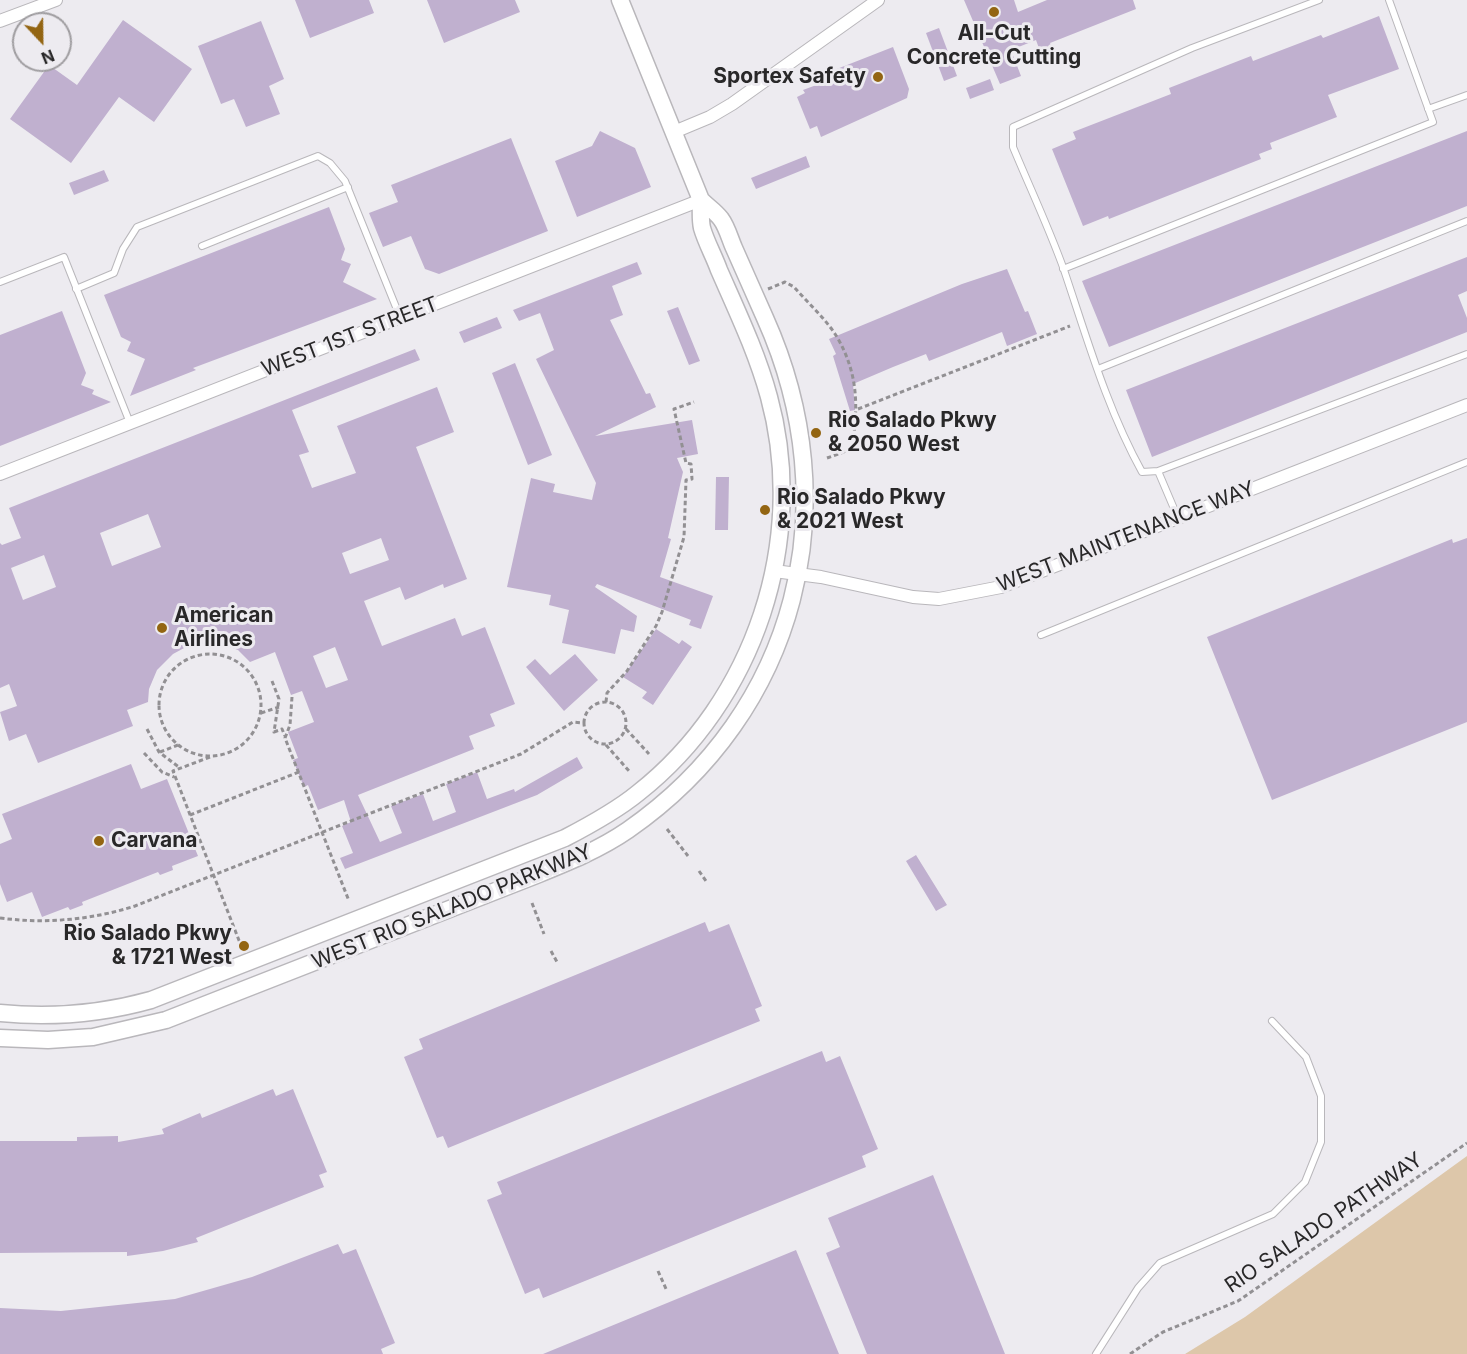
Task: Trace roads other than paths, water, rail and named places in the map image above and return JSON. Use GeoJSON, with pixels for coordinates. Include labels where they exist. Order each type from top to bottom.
{"type":"FeatureCollection","features":[{"type":"Feature","properties":{"kind":"main road"},"geometry":{"type":"LineString","coordinates":[[620,0],[701,200]]}},
{"type":"Feature","properties":{"kind":"main road","name":"WEST RIO SALADO PARKWAY"},"geometry":{"type":"LineString","coordinates":[[0,1013],[42,1016],[88,1013],[151,1000],[546,847],[585,828],[622,805],[653,780],[682,751],[733,681],[755,637],[774,571],[783,490],[775,423],[762,373],[702,227],[701,200]]}},
{"type":"Feature","properties":{"kind":"main road","name":"WEST RIO SALADO PARKWAY"},"geometry":{"type":"LineString","coordinates":[[0,1038],[48,1040],[93,1037],[166,1020],[576,859],[619,835],[668,798],[727,735],[770,663],[783,633],[798,576],[805,513],[805,468],[790,382],[721,218],[701,200]]}},
{"type":"Feature","properties":{"kind":"street"},"geometry":{"type":"LineString","coordinates":[[0,21],[56,0]]}},
{"type":"Feature","properties":{"kind":"street"},"geometry":{"type":"LineString","coordinates":[[674,132],[710,117],[732,104],[878,0]]}},
{"type":"Feature","properties":{"kind":"street","name":"WEST 1ST STREET"},"geometry":{"type":"LineString","coordinates":[[0,474],[701,200]]}},
{"type":"Feature","properties":{"kind":"street","name":"WEST MAINTENANCE WAY"},"geometry":{"type":"LineString","coordinates":[[774,571],[798,576],[821,577],[913,597],[939,599],[973,594],[1001,587],[1467,405]]}},
{"type":"Feature","properties":{"kind":"lane"},"geometry":{"type":"LineString","coordinates":[[1319,0],[1192,48],[1014,127],[1012,147],[1064,269],[1124,439],[1142,472],[1158,471],[1467,354]]}},
{"type":"Feature","properties":{"kind":"lane"},"geometry":{"type":"LineString","coordinates":[[1064,269],[1432,122],[1389,0]]}},
{"type":"Feature","properties":{"kind":"lane"},"geometry":{"type":"LineString","coordinates":[[1428,109],[1467,95]]}},
{"type":"Feature","properties":{"kind":"lane"},"geometry":{"type":"LineString","coordinates":[[76,289],[114,273],[123,249],[137,227],[318,156],[330,163],[348,187],[400,318]]}},
{"type":"Feature","properties":{"kind":"lane"},"geometry":{"type":"LineString","coordinates":[[202,246],[348,187]]}},
{"type":"Feature","properties":{"kind":"lane"},"geometry":{"type":"LineString","coordinates":[[1098,369],[1467,221]]}},
{"type":"Feature","properties":{"kind":"lane"},"geometry":{"type":"LineString","coordinates":[[0,282],[64,257],[130,423]]}},
{"type":"Feature","properties":{"kind":"lane"},"geometry":{"type":"LineString","coordinates":[[1041,635],[1467,462]]}},
{"type":"Feature","properties":{"kind":"lane"},"geometry":{"type":"LineString","coordinates":[[1158,471],[1178,518]]}},
{"type":"Feature","properties":{"kind":"lane"},"geometry":{"type":"LineString","coordinates":[[1096,1354],[1138,1288],[1160,1263],[1273,1214],[1305,1182],[1321,1142],[1321,1096],[1306,1057],[1272,1021]]}},
{"type":"Feature","properties":{"kind":"place","name":"All-Cut Concrete Cutting"},"geometry":{"type":"Point","coordinates":[994,12]}},
{"type":"Feature","properties":{"kind":"place","name":"Sportex Safety"},"geometry":{"type":"Point","coordinates":[878,77]}},
{"type":"Feature","properties":{"kind":"place","name":"Rio Salado Pkwy & 2050 West"},"geometry":{"type":"Point","coordinates":[816,433]}},
{"type":"Feature","properties":{"kind":"place","name":"Rio Salado Pkwy & 2021 West"},"geometry":{"type":"Point","coordinates":[765,510]}},
{"type":"Feature","properties":{"kind":"place","name":"American Airlines"},"geometry":{"type":"Point","coordinates":[162,628]}},
{"type":"Feature","properties":{"kind":"place","name":"Carvana"},"geometry":{"type":"Point","coordinates":[99,841]}},
{"type":"Feature","properties":{"kind":"place","name":"Rio Salado Pkwy & 1721 West"},"geometry":{"type":"Point","coordinates":[244,946]}}]}
